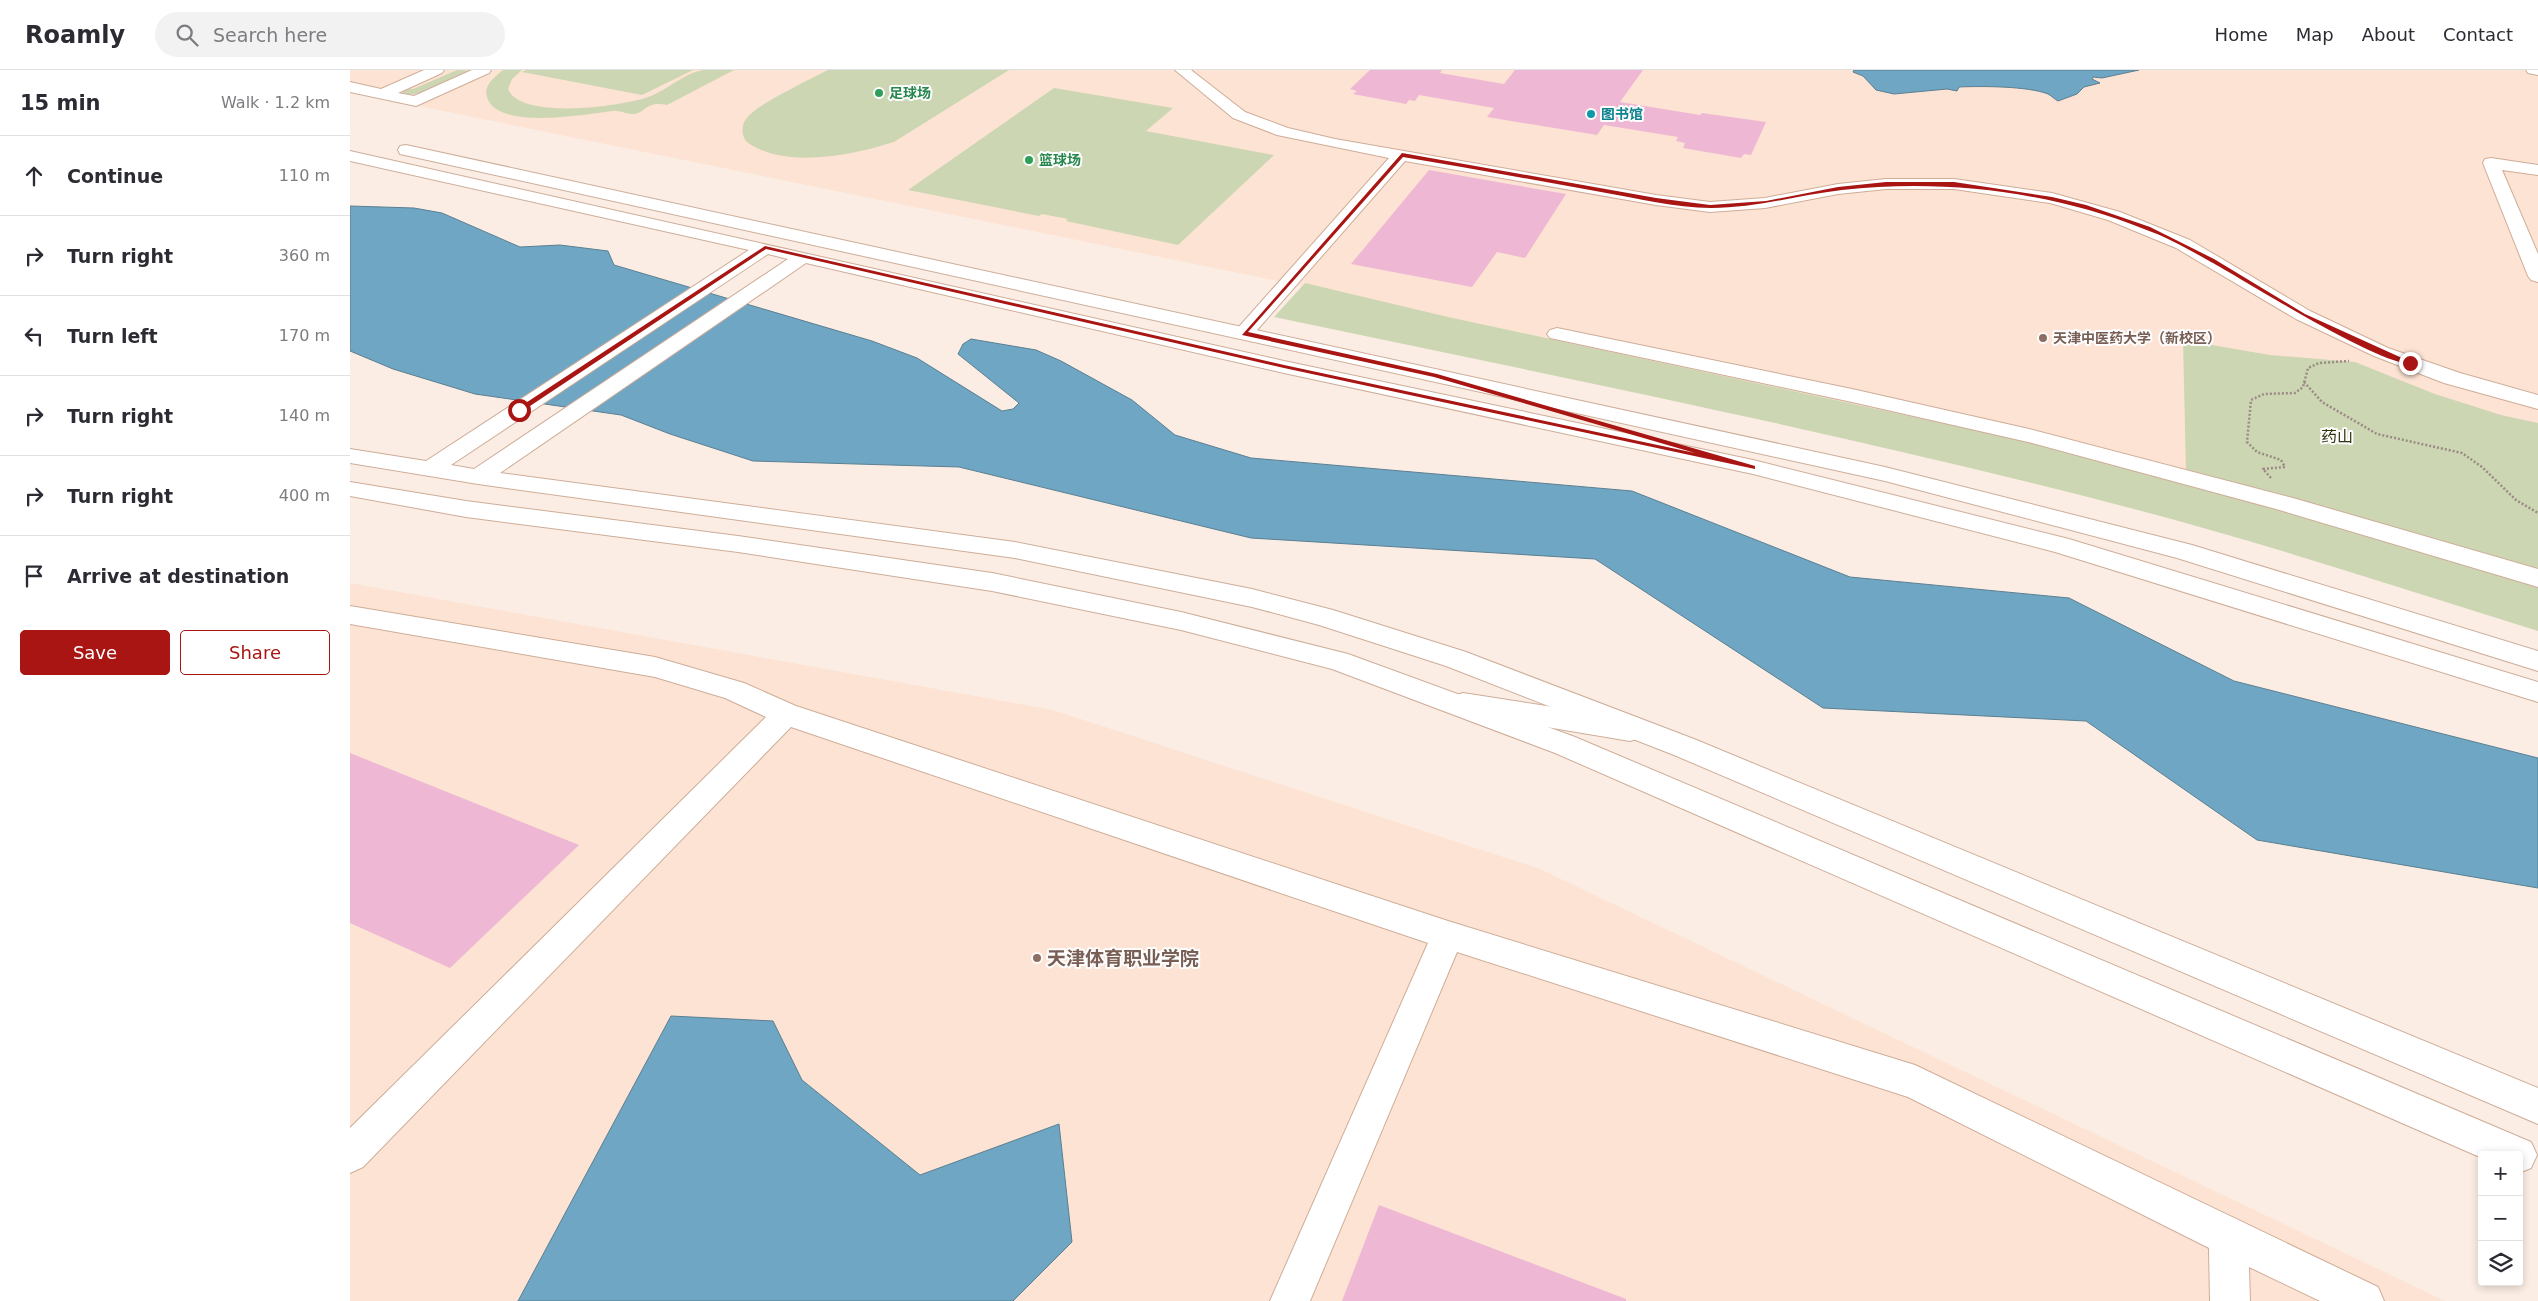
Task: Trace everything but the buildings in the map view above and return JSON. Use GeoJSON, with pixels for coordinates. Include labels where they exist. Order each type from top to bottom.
{"type":"FeatureCollection","features":[{"type":"Feature","properties":{"kind":"main road"},"geometry":{"type":"LineString","coordinates":[[382,94],[437,70]]}},
{"type":"Feature","properties":{"kind":"main road"},"geometry":{"type":"LineString","coordinates":[[350,87],[416,101],[484,70]]}},
{"type":"Feature","properties":{"kind":"main road"},"geometry":{"type":"LineString","coordinates":[[1182,70],[1239,115],[1258,124],[1308,138],[1656,200],[1710,207],[1766,203],[1838,189],[1893,184],[1963,184],[2052,198],[2114,216],[2183,244],[2303,315],[2381,352],[2452,378],[2538,402]]}},
{"type":"Feature","properties":{"kind":"main road"},"geometry":{"type":"LineString","coordinates":[[2533,70],[2538,71]]}},
{"type":"Feature","properties":{"kind":"main road"},"geometry":{"type":"LineString","coordinates":[[350,87],[374,77]]}},
{"type":"Feature","properties":{"kind":"main road"},"geometry":{"type":"LineString","coordinates":[[354,145],[803,257],[1303,371],[1753,467]]}},
{"type":"Feature","properties":{"kind":"main road"},"geometry":{"type":"LineString","coordinates":[[354,145],[493,167],[1435,376],[1787,450],[1995,501],[2193,554],[2538,661]]}},
{"type":"Feature","properties":{"kind":"main road"},"geometry":{"type":"LineString","coordinates":[[1244,333],[1402,155]]}},
{"type":"Feature","properties":{"kind":"main road"},"geometry":{"type":"LineString","coordinates":[[2538,170],[2491,163],[2538,276]]}},
{"type":"Feature","properties":{"kind":"main road"},"geometry":{"type":"LineString","coordinates":[[430,469],[765,248]]}},
{"type":"Feature","properties":{"kind":"main road"},"geometry":{"type":"LineString","coordinates":[[478,476],[803,257]]}},
{"type":"Feature","properties":{"kind":"main road"},"geometry":{"type":"LineString","coordinates":[[1557,334],[1897,405],[2040,439],[2258,496],[2538,578]]}},
{"type":"Feature","properties":{"kind":"main road"},"geometry":{"type":"LineString","coordinates":[[1435,376],[1753,467],[2070,548],[2532,690]]}},
{"type":"Feature","properties":{"kind":"main road"},"geometry":{"type":"LineString","coordinates":[[350,456],[478,476],[1015,550],[1234,594],[1324,617],[1456,659],[1644,732],[2049,899],[2538,1106]]}},
{"type":"Feature","properties":{"kind":"main road"},"geometry":{"type":"LineString","coordinates":[[350,489],[466,509],[738,544],[992,582],[1181,620],[1338,661],[1565,745],[2509,1151]]}},
{"type":"Feature","properties":{"kind":"main road"},"geometry":{"type":"LineString","coordinates":[[350,615],[655,667],[734,690],[786,714],[1448,935],[1915,1082],[2228,1237],[2364,1301]]}},
{"type":"Feature","properties":{"kind":"main road"},"geometry":{"type":"LineString","coordinates":[[1446,701],[1644,732]]}},
{"type":"Feature","properties":{"kind":"main road"},"geometry":{"type":"LineString","coordinates":[[350,1154],[786,714]]}},
{"type":"Feature","properties":{"kind":"main road"},"geometry":{"type":"LineString","coordinates":[[1290,1301],[1448,935]]}},
{"type":"Feature","properties":{"kind":"main road"},"geometry":{"type":"LineString","coordinates":[[2523,1157],[2538,1163]]}},
{"type":"Feature","properties":{"kind":"main road"},"geometry":{"type":"LineString","coordinates":[[2228,1237],[2230,1301]]}},
{"type":"Feature","properties":{"kind":"path"},"geometry":{"type":"LineString","coordinates":[[2258,496],[2279,486],[2263,469],[2285,467],[2281,460],[2257,452],[2247,442],[2247,425],[2252,413],[2251,400],[2264,394],[2295,393],[2303,387],[2308,368],[2319,363],[2356,360]]}},
{"type":"Feature","properties":{"kind":"path"},"geometry":{"type":"LineString","coordinates":[[2304,382],[2315,396],[2332,410],[2377,434],[2453,451],[2474,459],[2505,493],[2538,513]]}},
{"type":"Feature","properties":{"kind":"shaded area","name":"天津中医药大学（新校区）"},"geometry":{"type":"Polygon","coordinates":[[[350,70],[2538,70],[2538,584],[2045,445],[1288,283],[350,92],[350,70]]]}},
{"type":"Feature","properties":{"kind":"shaded area","name":"天津体育职业学院"},"geometry":{"type":"Polygon","coordinates":[[[350,583],[1053,710],[1540,869],[2445,1301],[350,1301],[350,583]]]}},
{"type":"Feature","properties":{"kind":"green space"},"geometry":{"type":"Polygon","coordinates":[[[457,70],[475,71],[425,92],[407,94],[401,91],[405,88],[413,89],[457,70]]]}},
{"type":"Feature","properties":{"kind":"green space"},"geometry":{"type":"Polygon","coordinates":[[[503,70],[522,70],[512,79],[508,89],[517,99],[532,105],[552,108],[575,108],[598,107],[638,100],[657,93],[690,74],[703,70],[734,70],[667,105],[654,104],[637,113],[629,114],[615,111],[544,118],[507,114],[494,107],[486,93],[490,82],[503,70]]]}},
{"type":"Feature","properties":{"kind":"green space"},"geometry":{"type":"Polygon","coordinates":[[[526,70],[693,70],[642,95],[522,72],[526,70]]]}},
{"type":"Feature","properties":{"kind":"green space","name":"足球场"},"geometry":{"type":"Polygon","coordinates":[[[828,70],[1009,70],[894,142],[878,147],[840,155],[801,158],[782,156],[764,151],[746,141],[743,135],[743,125],[751,113],[771,100],[828,70]]]}},
{"type":"Feature","properties":{"kind":"green space"},"geometry":{"type":"Polygon","coordinates":[[[1054,88],[1173,108],[1146,131],[1274,155],[1178,245],[1066,221],[1068,219],[1042,214],[1039,216],[908,190],[1054,88]]]}},
{"type":"Feature","properties":{"kind":"green space"},"geometry":{"type":"Polygon","coordinates":[[[1305,283],[1448,317],[2045,445],[2262,502],[2538,584],[2538,631],[2233,536],[2024,481],[1703,407],[1274,317],[1305,283]]]}},
{"type":"Feature","properties":{"kind":"green space","name":"药山"},"geometry":{"type":"Polygon","coordinates":[[[2183,340],[2270,355],[2355,362],[2435,394],[2501,415],[2538,423],[2538,573],[2186,472],[2183,340]]]}},
{"type":"Feature","properties":{"kind":"water"},"geometry":{"type":"Polygon","coordinates":[[[1854,70],[2139,70],[2102,78],[2093,77],[2092,79],[2100,83],[2084,87],[2077,94],[2058,101],[2048,94],[2039,91],[2004,87],[1959,87],[1957,91],[1947,89],[1894,94],[1876,90],[1863,76],[1853,72],[1854,70]]]}},
{"type":"Feature","properties":{"kind":"water"},"geometry":{"type":"Polygon","coordinates":[[[350,206],[414,208],[442,213],[520,247],[560,245],[608,251],[614,265],[872,341],[917,358],[1002,411],[1013,409],[1019,403],[958,354],[963,344],[971,339],[1036,350],[1061,361],[1132,400],[1175,435],[1251,458],[1632,491],[1850,577],[2069,598],[2234,681],[2538,758],[2538,888],[2257,840],[2086,721],[1823,708],[1595,559],[1251,538],[959,467],[753,461],[670,434],[621,415],[475,394],[393,369],[350,351],[350,206]]]}},
{"type":"Feature","properties":{"kind":"water"},"geometry":{"type":"Polygon","coordinates":[[[671,1016],[773,1021],[802,1080],[920,1175],[1059,1124],[1072,1242],[1013,1301],[518,1301],[671,1016]]]}},
{"type":"Feature","properties":{"kind":"place","name":"足球场"},"geometry":{"type":"Point","coordinates":[879,93]}},
{"type":"Feature","properties":{"kind":"place","name":"图书馆"},"geometry":{"type":"Point","coordinates":[1591,114]}},
{"type":"Feature","properties":{"kind":"place","name":"篮球场"},"geometry":{"type":"Point","coordinates":[1029,160]}},
{"type":"Feature","properties":{"kind":"place","name":"天津中医药大学（新校区）"},"geometry":{"type":"Point","coordinates":[2043,338]}},
{"type":"Feature","properties":{"kind":"place","name":"天津体育职业学院"},"geometry":{"type":"Point","coordinates":[1037,958]}},
{"type":"Feature","properties":{"kind":"route"},"geometry":{"type":"LineString","coordinates":[[519,410],[765,248],[1284,367],[1753,467],[1435,376],[1244,333],[1402,155],[1656,200],[1710,207],[1766,203],[1838,189],[1886,184],[1954,184],[1988,187],[2052,198],[2085,206],[2114,216],[2148,228],[2183,244],[2242,277],[2303,315],[2381,352],[2410,363]]}}]}
